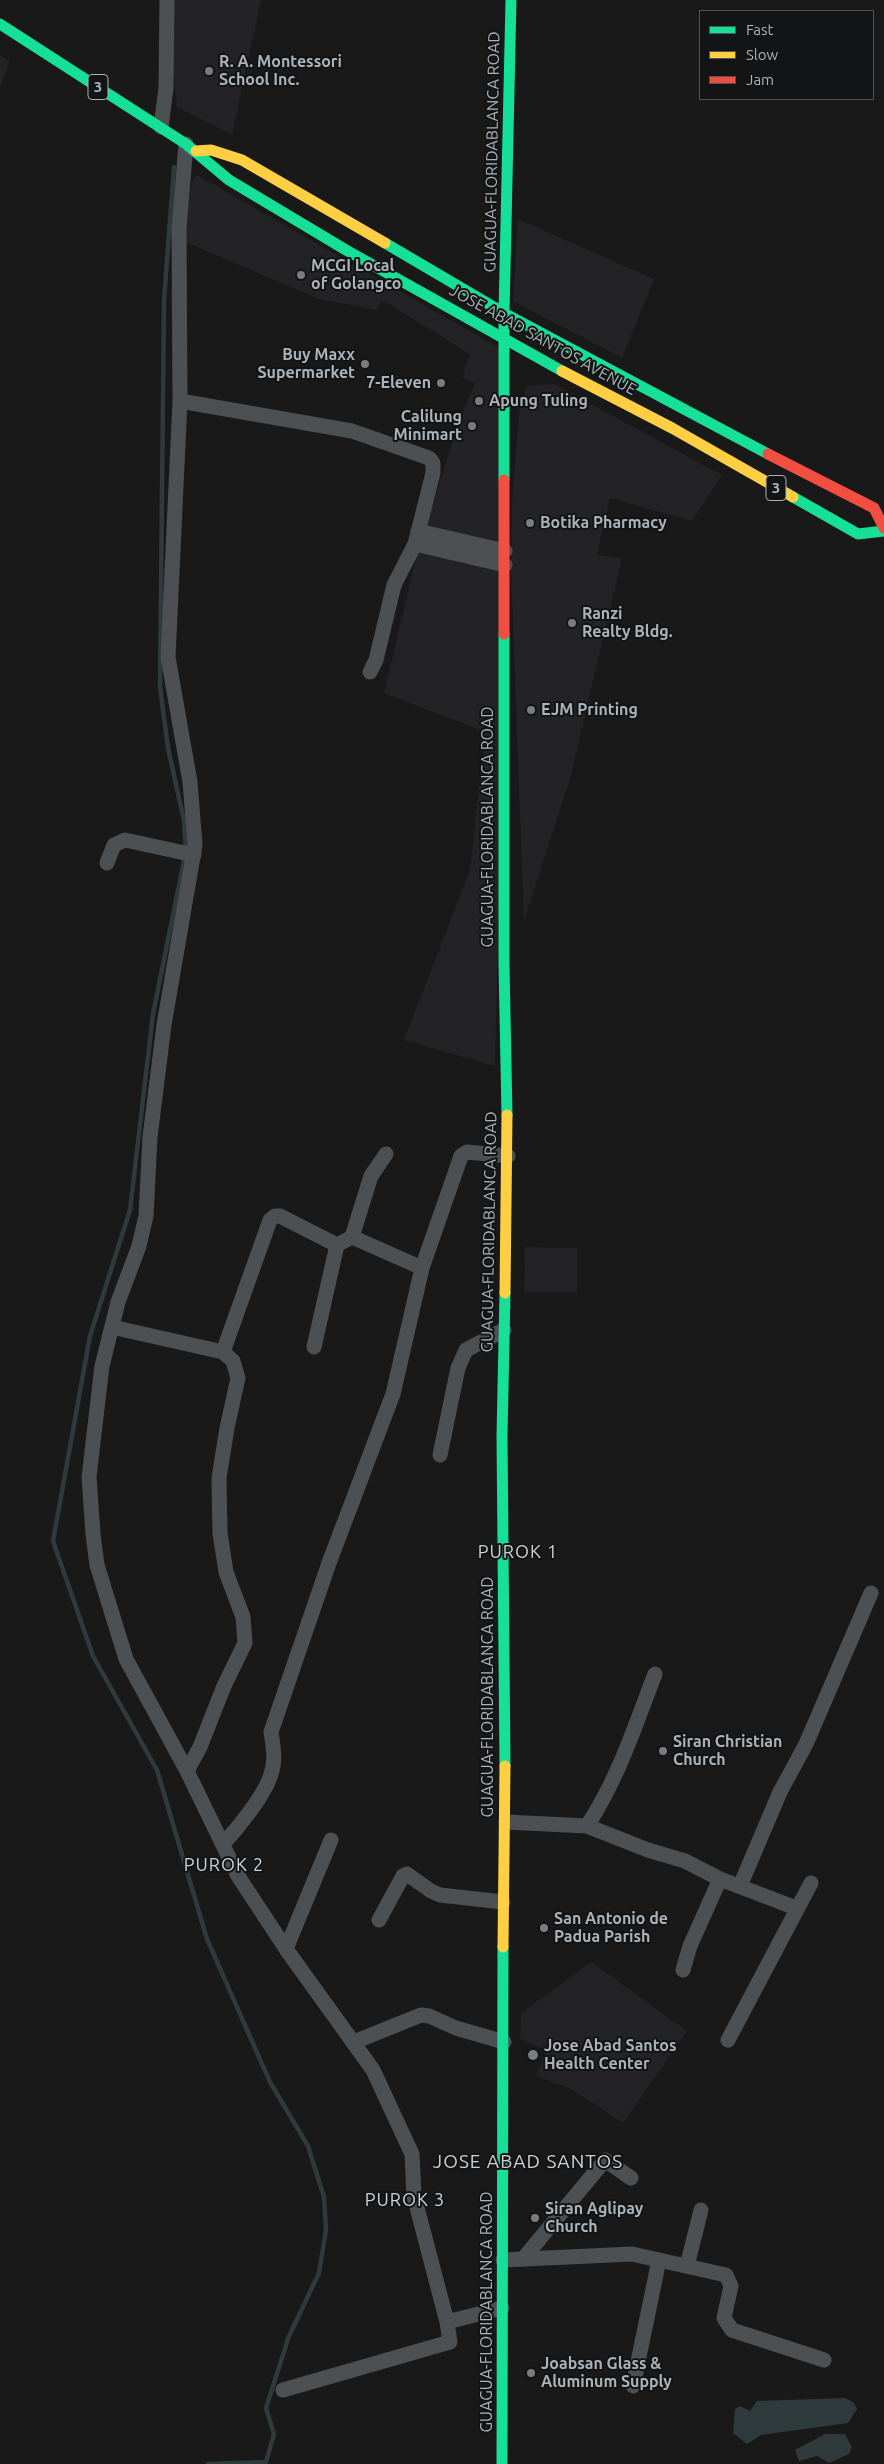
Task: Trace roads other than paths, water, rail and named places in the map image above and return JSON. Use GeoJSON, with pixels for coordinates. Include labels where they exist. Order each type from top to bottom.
{"type":"FeatureCollection","features":[{"type":"Feature","properties":{"kind":"main road","name":"GUAGUA-FLORIDABLANCA ROAD"},"geometry":{"type":"LineString","coordinates":[[502,2464],[503,1902],[506,1822],[502,1436],[508,1156],[504,965],[504,313],[511,0]]}},
{"type":"Feature","properties":{"kind":"main road","name":"JOSE ABAD SANTOS AVENUE"},"geometry":{"type":"LineString","coordinates":[[0,24],[191,147],[229,180],[346,250],[456,309],[504,338],[672,428],[858,534],[884,529],[874,508],[808,475],[504,313],[242,160],[211,150],[191,147]]}},
{"type":"Feature","properties":{"kind":"street"},"geometry":{"type":"LineString","coordinates":[[161,127],[166,88],[167,0]]}},
{"type":"Feature","properties":{"kind":"street"},"geometry":{"type":"LineString","coordinates":[[191,147],[178,236],[180,400],[168,656],[190,782],[195,845],[189,854],[164,1025],[150,1137],[146,1216],[140,1246],[130,1268],[102,1366],[89,1477],[98,1565],[126,1658],[187,1771],[238,1876],[286,1949],[373,2070],[412,2154],[414,2196],[447,2322],[450,2342],[283,2390]]}},
{"type":"Feature","properties":{"kind":"street"},"geometry":{"type":"LineString","coordinates":[[180,400],[352,431],[429,458],[433,463],[433,473],[416,537],[394,585],[376,660],[370,672]]}},
{"type":"Feature","properties":{"kind":"street"},"geometry":{"type":"LineString","coordinates":[[416,537],[505,558]]}},
{"type":"Feature","properties":{"kind":"street"},"geometry":{"type":"LineString","coordinates":[[107,863],[114,845],[125,840],[189,854]]}},
{"type":"Feature","properties":{"kind":"street"},"geometry":{"type":"LineString","coordinates":[[223,1844],[242,1824],[271,1775],[274,1754],[271,1732],[328,1563],[393,1394],[422,1268],[463,1153],[508,1156]]}},
{"type":"Feature","properties":{"kind":"street"},"geometry":{"type":"LineString","coordinates":[[337,1245],[352,1238],[371,1176],[386,1154]]}},
{"type":"Feature","properties":{"kind":"street"},"geometry":{"type":"LineString","coordinates":[[223,1352],[270,1220],[275,1216],[280,1216],[337,1245]]}},
{"type":"Feature","properties":{"kind":"street"},"geometry":{"type":"LineString","coordinates":[[352,1238],[422,1268]]}},
{"type":"Feature","properties":{"kind":"street"},"geometry":{"type":"LineString","coordinates":[[314,1347],[337,1245]]}},
{"type":"Feature","properties":{"kind":"street"},"geometry":{"type":"LineString","coordinates":[[112,1327],[223,1352],[233,1361],[238,1378],[219,1478],[220,1533],[226,1572],[243,1617],[245,1643],[216,1703],[200,1747],[187,1771]]}},
{"type":"Feature","properties":{"kind":"street"},"geometry":{"type":"LineString","coordinates":[[440,1456],[458,1368],[466,1350],[504,1330]]}},
{"type":"Feature","properties":{"kind":"street"},"geometry":{"type":"LineString","coordinates":[[740,1886],[780,1792],[806,1744],[871,1592]]}},
{"type":"Feature","properties":{"kind":"street"},"geometry":{"type":"LineString","coordinates":[[587,1826],[603,1802],[622,1762],[655,1674]]}},
{"type":"Feature","properties":{"kind":"street"},"geometry":{"type":"LineString","coordinates":[[506,1822],[587,1826],[648,1850],[685,1861],[720,1878],[796,1908]]}},
{"type":"Feature","properties":{"kind":"street"},"geometry":{"type":"LineString","coordinates":[[286,1949],[332,1840]]}},
{"type":"Feature","properties":{"kind":"street"},"geometry":{"type":"LineString","coordinates":[[379,1920],[400,1880],[407,1874],[440,1895],[503,1902]]}},
{"type":"Feature","properties":{"kind":"street"},"geometry":{"type":"LineString","coordinates":[[683,1970],[690,1946],[720,1878]]}},
{"type":"Feature","properties":{"kind":"street"},"geometry":{"type":"LineString","coordinates":[[728,2040],[796,1908],[811,1883]]}},
{"type":"Feature","properties":{"kind":"street"},"geometry":{"type":"LineString","coordinates":[[354,2042],[421,2015],[429,2016],[456,2028],[504,2042]]}},
{"type":"Feature","properties":{"kind":"street"},"geometry":{"type":"LineString","coordinates":[[523,2259],[605,2160],[631,2178]]}},
{"type":"Feature","properties":{"kind":"street"},"geometry":{"type":"LineString","coordinates":[[687,2266],[701,2210]]}},
{"type":"Feature","properties":{"kind":"street"},"geometry":{"type":"LineString","coordinates":[[503,2260],[632,2254],[726,2275],[732,2286],[724,2318],[732,2330],[824,2360]]}},
{"type":"Feature","properties":{"kind":"street"},"geometry":{"type":"LineString","coordinates":[[633,2386],[659,2260]]}},
{"type":"Feature","properties":{"kind":"street"},"geometry":{"type":"LineString","coordinates":[[447,2322],[502,2308]]}},
{"type":"Feature","properties":{"kind":"waterway"},"geometry":{"type":"LineString","coordinates":[[174,167],[164,301],[160,687],[168,748],[184,821],[186,851],[153,1014],[130,1210],[90,1336],[53,1541],[93,1656],[157,1770],[207,1939],[270,2082],[308,2146],[324,2197],[326,2230],[319,2273],[289,2336],[266,2408],[274,2434],[266,2462],[208,2464]]}},
{"type":"Feature","properties":{"kind":"place","name":"R. A. Montessori School Inc."},"geometry":{"type":"Point","coordinates":[209,71]}},
{"type":"Feature","properties":{"kind":"place","name":"MCGI Local of Golangco"},"geometry":{"type":"Point","coordinates":[301,275]}},
{"type":"Feature","properties":{"kind":"place","name":"Buy Maxx Supermarket"},"geometry":{"type":"Point","coordinates":[365,364]}},
{"type":"Feature","properties":{"kind":"place","name":"7-Eleven"},"geometry":{"type":"Point","coordinates":[441,383]}},
{"type":"Feature","properties":{"kind":"place","name":"Apung Tuling"},"geometry":{"type":"Point","coordinates":[479,401]}},
{"type":"Feature","properties":{"kind":"place","name":"Calilung Minimart"},"geometry":{"type":"Point","coordinates":[472,426]}},
{"type":"Feature","properties":{"kind":"place","name":"Botika Pharmacy"},"geometry":{"type":"Point","coordinates":[530,523]}},
{"type":"Feature","properties":{"kind":"place","name":"Ranzi Realty Bldg."},"geometry":{"type":"Point","coordinates":[572,623]}},
{"type":"Feature","properties":{"kind":"place","name":"EJM Printing"},"geometry":{"type":"Point","coordinates":[531,710]}},
{"type":"Feature","properties":{"kind":"place","name":"Siran Christian Church"},"geometry":{"type":"Point","coordinates":[663,1751]}},
{"type":"Feature","properties":{"kind":"place","name":"San Antonio de Padua Parish"},"geometry":{"type":"Point","coordinates":[544,1928]}},
{"type":"Feature","properties":{"kind":"place","name":"Jose Abad Santos Health Center"},"geometry":{"type":"Point","coordinates":[533,2055]}},
{"type":"Feature","properties":{"kind":"place","name":"Siran Aglipay Church"},"geometry":{"type":"Point","coordinates":[535,2218]}},
{"type":"Feature","properties":{"kind":"place","name":"Joabsan Glass & Aluminum Supply"},"geometry":{"type":"Point","coordinates":[531,2373]}},
{"type":"Feature","properties":{"kind":"district","name":"PUROK 1"},"geometry":{"type":"Point","coordinates":[518,1552]}},
{"type":"Feature","properties":{"kind":"district","name":"PUROK 2"},"geometry":{"type":"Point","coordinates":[224,1865]}},
{"type":"Feature","properties":{"kind":"district","name":"JOSE ABAD SANTOS"},"geometry":{"type":"Point","coordinates":[528,2162]}},
{"type":"Feature","properties":{"kind":"district","name":"PUROK 3"},"geometry":{"type":"Point","coordinates":[405,2200]}}]}
